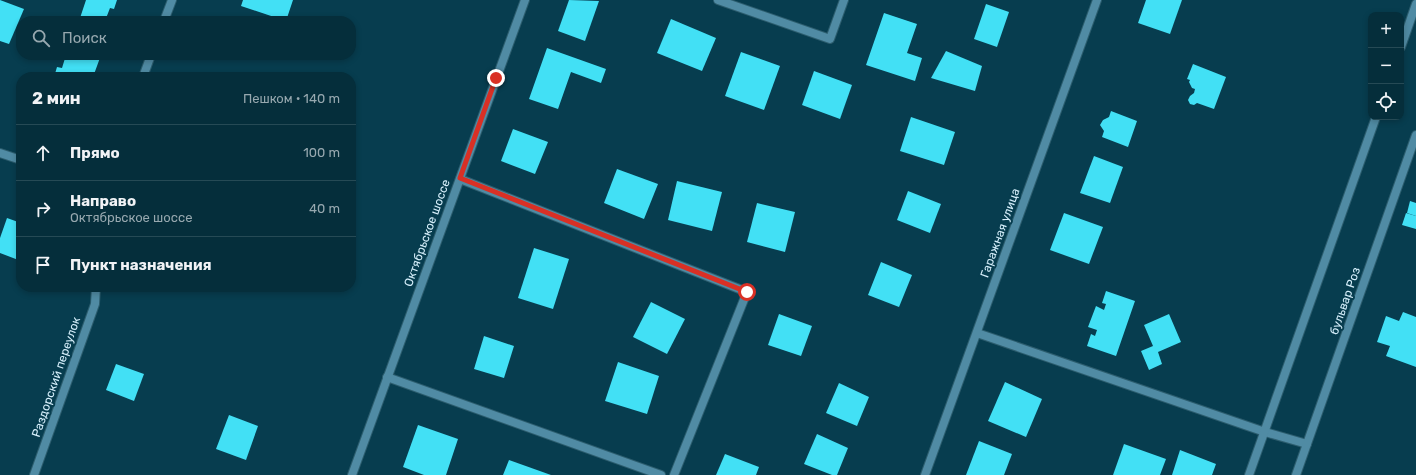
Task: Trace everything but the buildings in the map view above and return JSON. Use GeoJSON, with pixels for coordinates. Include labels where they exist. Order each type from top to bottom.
{"type":"FeatureCollection","features":[{"type":"Feature","properties":{"kind":"street"},"geometry":{"type":"LineString","coordinates":[[166,16],[172,0]]}},
{"type":"Feature","properties":{"kind":"street","name":"Октябрьское шоссе"},"geometry":{"type":"LineString","coordinates":[[352,475],[525,0]]}},
{"type":"Feature","properties":{"kind":"street"},"geometry":{"type":"LineString","coordinates":[[718,0],[830,39],[844,0]]}},
{"type":"Feature","properties":{"kind":"street","name":"Гаражная улица"},"geometry":{"type":"LineString","coordinates":[[925,475],[1097,0]]}},
{"type":"Feature","properties":{"kind":"street"},"geometry":{"type":"LineString","coordinates":[[1404,38],[1416,4]]}},
{"type":"Feature","properties":{"kind":"street"},"geometry":{"type":"LineString","coordinates":[[145,72],[149,60]]}},
{"type":"Feature","properties":{"kind":"street"},"geometry":{"type":"LineString","coordinates":[[1249,475],[1375,120]]}},
{"type":"Feature","properties":{"kind":"street","name":"бульвар Роз"},"geometry":{"type":"LineString","coordinates":[[1296,475],[1416,135]]}},
{"type":"Feature","properties":{"kind":"street"},"geometry":{"type":"LineString","coordinates":[[0,153],[16,158]]}},
{"type":"Feature","properties":{"kind":"street"},"geometry":{"type":"LineString","coordinates":[[460,178],[747,292],[674,475]]}},
{"type":"Feature","properties":{"kind":"street","name":"Раздорский переулок"},"geometry":{"type":"LineString","coordinates":[[34,475],[95,304],[96,292]]}},
{"type":"Feature","properties":{"kind":"street"},"geometry":{"type":"LineString","coordinates":[[977,333],[1265,432],[1307,444]]}},
{"type":"Feature","properties":{"kind":"street"},"geometry":{"type":"LineString","coordinates":[[387,377],[661,475]]}},
{"type":"Feature","properties":{"kind":"route"},"geometry":{"type":"LineString","coordinates":[[496,78],[460,178],[747,292]]}}]}
